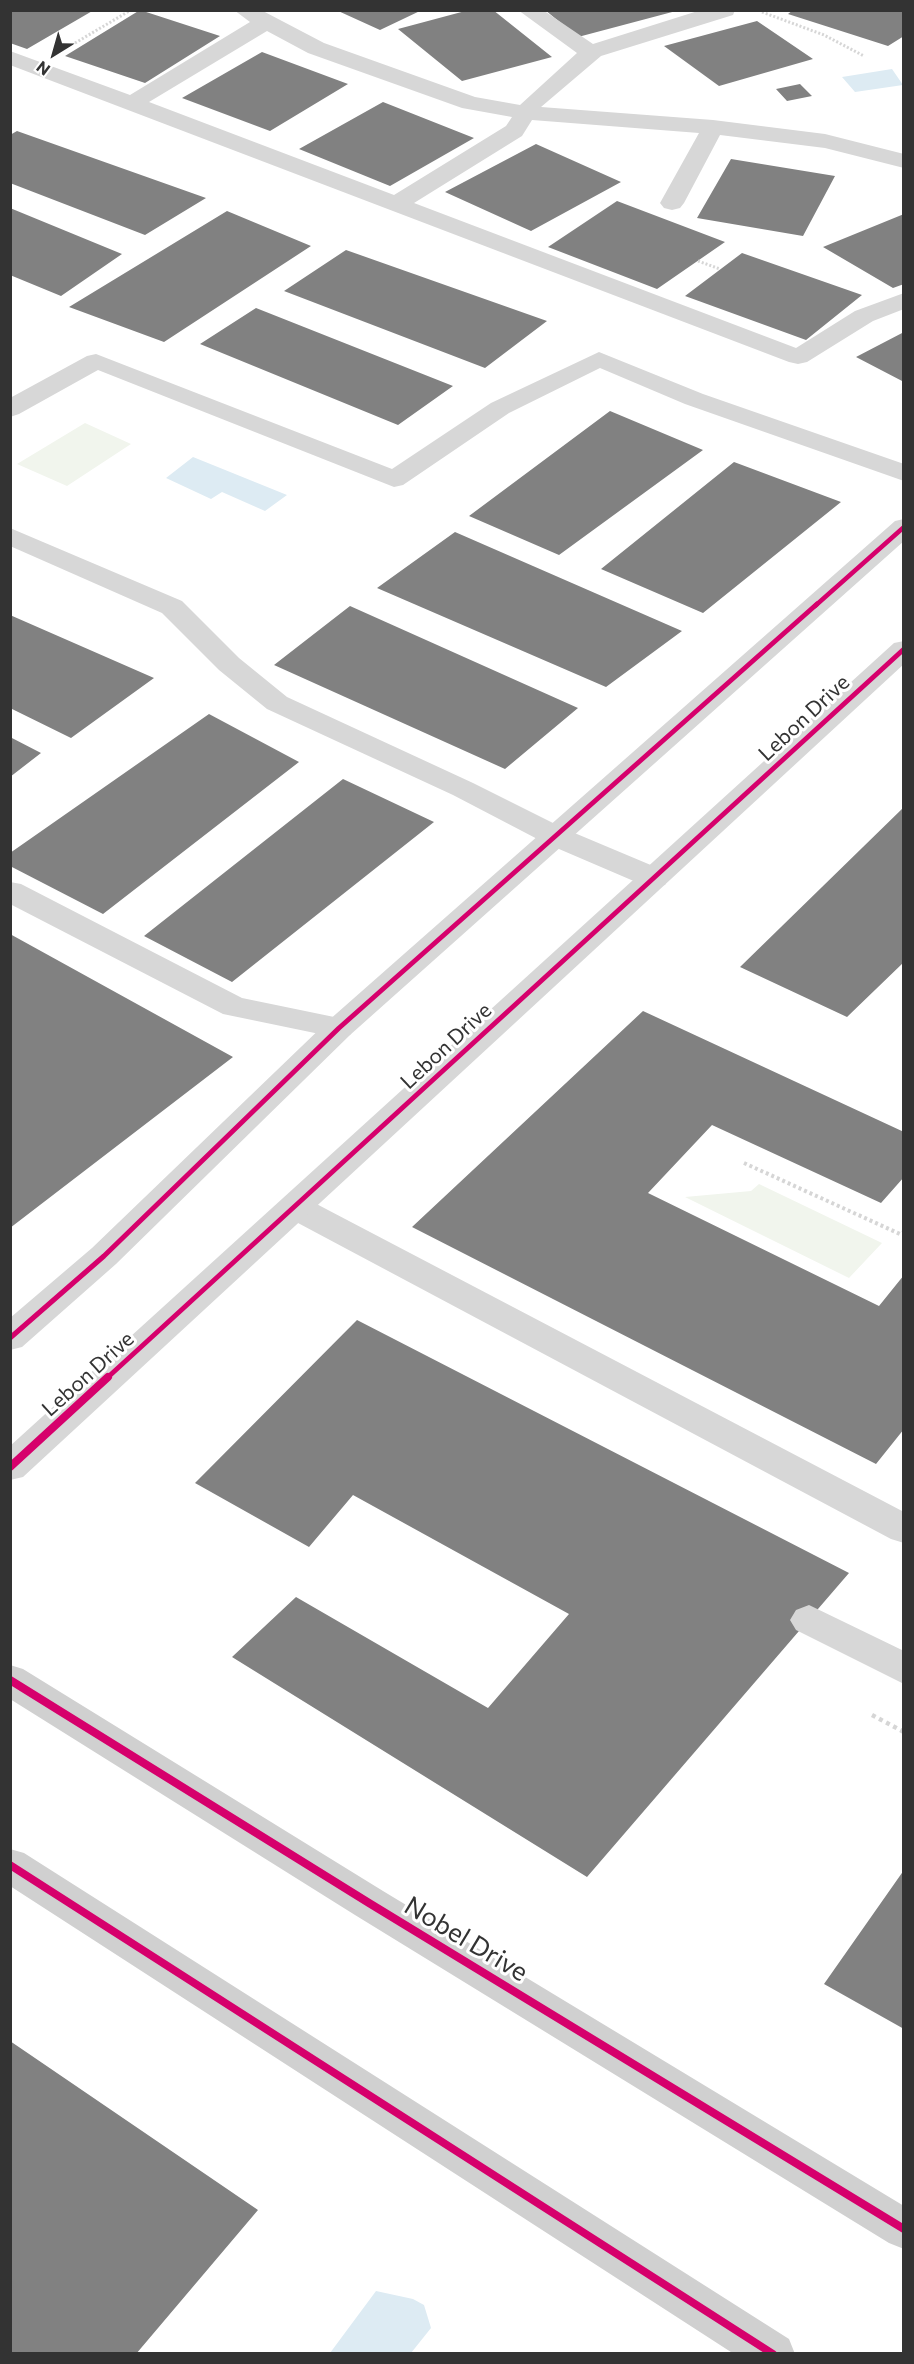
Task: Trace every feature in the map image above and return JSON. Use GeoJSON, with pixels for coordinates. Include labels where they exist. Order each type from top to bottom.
{"type":"FeatureCollection","features":[{"type":"Feature","properties":{"kind":"main road","name":"Nobel Drive"},"geometry":{"type":"LineString","coordinates":[[10,1680],[369,1903],[903,2229]]}},
{"type":"Feature","properties":{"kind":"main road"},"geometry":{"type":"LineString","coordinates":[[10,1865],[773,2354]]}},
{"type":"Feature","properties":{"kind":"street"},"geometry":{"type":"LineString","coordinates":[[244,10],[264,23],[316,48],[470,103],[528,113],[713,127],[825,141],[903,161]]}},
{"type":"Feature","properties":{"kind":"street"},"geometry":{"type":"LineString","coordinates":[[528,10],[579,47],[593,51]]}},
{"type":"Feature","properties":{"kind":"street"},"geometry":{"type":"LineString","coordinates":[[396,204],[514,131],[528,113],[532,103],[593,51],[725,10]]}},
{"type":"Feature","properties":{"kind":"street"},"geometry":{"type":"LineString","coordinates":[[134,102],[264,23]]}},
{"type":"Feature","properties":{"kind":"street"},"geometry":{"type":"LineString","coordinates":[[10,57],[134,102],[798,357],[864,316],[903,300]]}},
{"type":"Feature","properties":{"kind":"street"},"geometry":{"type":"LineString","coordinates":[[672,203],[713,127]]}},
{"type":"Feature","properties":{"kind":"street"},"geometry":{"type":"LineString","coordinates":[[10,409],[96,361],[394,479],[500,408],[599,359],[694,399],[903,474]]}},
{"type":"Feature","properties":{"kind":"street"},"geometry":{"type":"LineString","coordinates":[[10,1338],[104,1256],[339,1028],[903,527]]}},
{"type":"Feature","properties":{"kind":"street"},"geometry":{"type":"LineString","coordinates":[[10,536],[172,607],[229,664],[277,703],[463,789],[555,836],[654,878]]}},
{"type":"Feature","properties":{"kind":"street","name":"Lebon Drive"},"geometry":{"type":"LineString","coordinates":[[10,1467],[903,649]]}},
{"type":"Feature","properties":{"kind":"street"},"geometry":{"type":"LineString","coordinates":[[10,891],[234,1007],[339,1028]]}},
{"type":"Feature","properties":{"kind":"street"},"geometry":{"type":"LineString","coordinates":[[295,1207],[903,1529]]}},
{"type":"Feature","properties":{"kind":"street"},"geometry":{"type":"LineString","coordinates":[[809,1620],[903,1669]]}},
{"type":"Feature","properties":{"kind":"path"},"geometry":{"type":"LineString","coordinates":[[36,66],[131,10]]}},
{"type":"Feature","properties":{"kind":"path"},"geometry":{"type":"LineString","coordinates":[[759,10],[824,35],[864,56]]}},
{"type":"Feature","properties":{"kind":"path"},"geometry":{"type":"LineString","coordinates":[[698,261],[720,269]]}},
{"type":"Feature","properties":{"kind":"path"},"geometry":{"type":"LineString","coordinates":[[744,1163],[900,1234],[903,1232]]}},
{"type":"Feature","properties":{"kind":"path"},"geometry":{"type":"LineString","coordinates":[[872,1715],[903,1732]]}},
{"type":"Feature","properties":{"kind":"shaded area"},"geometry":{"type":"Polygon","coordinates":[[[892,69],[903,85],[855,92],[842,77],[892,69]]]}},
{"type":"Feature","properties":{"kind":"shaded area"},"geometry":{"type":"Polygon","coordinates":[[[85,423],[131,444],[67,486],[17,464],[85,423]]]}},
{"type":"Feature","properties":{"kind":"shaded area"},"geometry":{"type":"Polygon","coordinates":[[[193,457],[287,495],[265,511],[222,492],[211,499],[166,478],[193,457]]]}},
{"type":"Feature","properties":{"kind":"shaded area"},"geometry":{"type":"Polygon","coordinates":[[[759,1184],[882,1243],[849,1278],[685,1197],[751,1191],[759,1184]]]}},
{"type":"Feature","properties":{"kind":"shaded area"},"geometry":{"type":"Polygon","coordinates":[[[376,2291],[413,2299],[424,2305],[431,2328],[411,2353],[330,2353],[376,2291]]]}},
{"type":"Feature","properties":{"kind":"building"},"geometry":{"type":"Polygon","coordinates":[[[10,10],[94,10],[27,49],[10,43],[10,10]]]}},
{"type":"Feature","properties":{"kind":"building"},"geometry":{"type":"Polygon","coordinates":[[[140,10],[220,36],[145,83],[65,56],[140,10]]]}},
{"type":"Feature","properties":{"kind":"building"},"geometry":{"type":"Polygon","coordinates":[[[336,10],[422,10],[380,30],[336,10]]]}},
{"type":"Feature","properties":{"kind":"building"},"geometry":{"type":"Polygon","coordinates":[[[469,10],[493,10],[552,57],[462,81],[398,29],[469,10]]]}},
{"type":"Feature","properties":{"kind":"building"},"geometry":{"type":"Polygon","coordinates":[[[545,10],[676,10],[676,11],[578,37],[545,10]]]}},
{"type":"Feature","properties":{"kind":"building"},"geometry":{"type":"Polygon","coordinates":[[[793,10],[904,10],[904,36],[888,46],[788,14],[793,10]]]}},
{"type":"Feature","properties":{"kind":"building"},"geometry":{"type":"Polygon","coordinates":[[[757,21],[813,59],[719,86],[664,46],[757,21]]]}},
{"type":"Feature","properties":{"kind":"building"},"geometry":{"type":"Polygon","coordinates":[[[262,52],[348,84],[270,131],[182,98],[262,52]]]}},
{"type":"Feature","properties":{"kind":"building"},"geometry":{"type":"Polygon","coordinates":[[[800,84],[812,96],[787,101],[776,89],[800,84]]]}},
{"type":"Feature","properties":{"kind":"building"},"geometry":{"type":"Polygon","coordinates":[[[383,102],[474,138],[390,186],[299,149],[383,102]]]}},
{"type":"Feature","properties":{"kind":"building"},"geometry":{"type":"Polygon","coordinates":[[[17,131],[206,198],[145,235],[10,183],[10,135],[17,131]]]}},
{"type":"Feature","properties":{"kind":"building"},"geometry":{"type":"Polygon","coordinates":[[[536,144],[621,182],[531,231],[445,192],[536,144]]]}},
{"type":"Feature","properties":{"kind":"building"},"geometry":{"type":"Polygon","coordinates":[[[731,159],[835,176],[803,236],[697,218],[731,159]]]}},
{"type":"Feature","properties":{"kind":"building"},"geometry":{"type":"Polygon","coordinates":[[[617,201],[725,242],[657,289],[548,247],[617,201]]]}},
{"type":"Feature","properties":{"kind":"building"},"geometry":{"type":"Polygon","coordinates":[[[10,208],[122,254],[61,296],[10,275],[10,208]]]}},
{"type":"Feature","properties":{"kind":"building"},"geometry":{"type":"Polygon","coordinates":[[[227,211],[311,246],[164,342],[69,307],[227,211]]]}},
{"type":"Feature","properties":{"kind":"building"},"geometry":{"type":"Polygon","coordinates":[[[904,214],[904,284],[893,288],[823,247],[904,214]]]}},
{"type":"Feature","properties":{"kind":"building"},"geometry":{"type":"Polygon","coordinates":[[[346,250],[547,321],[485,368],[284,291],[346,250]]]}},
{"type":"Feature","properties":{"kind":"building"},"geometry":{"type":"Polygon","coordinates":[[[742,253],[862,295],[806,340],[685,296],[742,253]]]}},
{"type":"Feature","properties":{"kind":"building"},"geometry":{"type":"Polygon","coordinates":[[[256,308],[453,386],[398,425],[200,344],[256,308]]]}},
{"type":"Feature","properties":{"kind":"building"},"geometry":{"type":"Polygon","coordinates":[[[904,332],[904,382],[856,357],[904,332]]]}},
{"type":"Feature","properties":{"kind":"building"},"geometry":{"type":"Polygon","coordinates":[[[610,411],[703,450],[559,555],[469,516],[610,411]]]}},
{"type":"Feature","properties":{"kind":"building"},"geometry":{"type":"Polygon","coordinates":[[[734,462],[841,502],[703,613],[601,569],[734,462]]]}},
{"type":"Feature","properties":{"kind":"building"},"geometry":{"type":"Polygon","coordinates":[[[455,532],[682,631],[606,687],[377,588],[455,532]]]}},
{"type":"Feature","properties":{"kind":"building"},"geometry":{"type":"Polygon","coordinates":[[[350,606],[578,708],[505,769],[274,665],[350,606]]]}},
{"type":"Feature","properties":{"kind":"building"},"geometry":{"type":"Polygon","coordinates":[[[10,615],[154,678],[71,738],[10,708],[10,615]]]}},
{"type":"Feature","properties":{"kind":"building"},"geometry":{"type":"Polygon","coordinates":[[[209,714],[299,762],[103,914],[10,866],[10,853],[209,714]]]}},
{"type":"Feature","properties":{"kind":"building"},"geometry":{"type":"Polygon","coordinates":[[[10,737],[41,753],[10,777],[10,737]]]}},
{"type":"Feature","properties":{"kind":"building"},"geometry":{"type":"Polygon","coordinates":[[[343,779],[434,822],[232,982],[144,936],[343,779]]]}},
{"type":"Feature","properties":{"kind":"building"},"geometry":{"type":"Polygon","coordinates":[[[904,807],[904,962],[847,1017],[740,967],[904,807]]]}},
{"type":"Feature","properties":{"kind":"building"},"geometry":{"type":"Polygon","coordinates":[[[10,934],[233,1057],[10,1228],[10,934]]]}},
{"type":"Feature","properties":{"kind":"building"},"geometry":{"type":"Polygon","coordinates":[[[643,1011],[904,1132],[904,1177],[881,1203],[712,1125],[648,1193],[879,1306],[904,1275],[904,1429],[876,1464],[412,1227],[643,1011]]]}},
{"type":"Feature","properties":{"kind":"building"},"geometry":{"type":"Polygon","coordinates":[[[357,1320],[849,1573],[587,1877],[232,1657],[296,1597],[488,1708],[569,1614],[353,1495],[309,1547],[195,1483],[357,1320]]]}},
{"type":"Feature","properties":{"kind":"building"},"geometry":{"type":"Polygon","coordinates":[[[904,1870],[904,2029],[824,1984],[904,1870]]]}},
{"type":"Feature","properties":{"kind":"building"},"geometry":{"type":"Polygon","coordinates":[[[10,2041],[258,2210],[136,2354],[10,2354],[10,2041]]]}},
{"type":"Feature","properties":{"kind":"cycle path"},"geometry":{"type":"LineString","coordinates":[[10,1338],[104,1256],[339,1028],[904,527]]}},
{"type":"Feature","properties":{"kind":"cycle path"},"geometry":{"type":"LineString","coordinates":[[10,1467],[904,649]]}},
{"type":"Feature","properties":{"kind":"cycle path"},"geometry":{"type":"LineString","coordinates":[[10,1680],[369,1903],[904,2229]]}},
{"type":"Feature","properties":{"kind":"cycle path"},"geometry":{"type":"LineString","coordinates":[[10,1865],[773,2354]]}}]}
